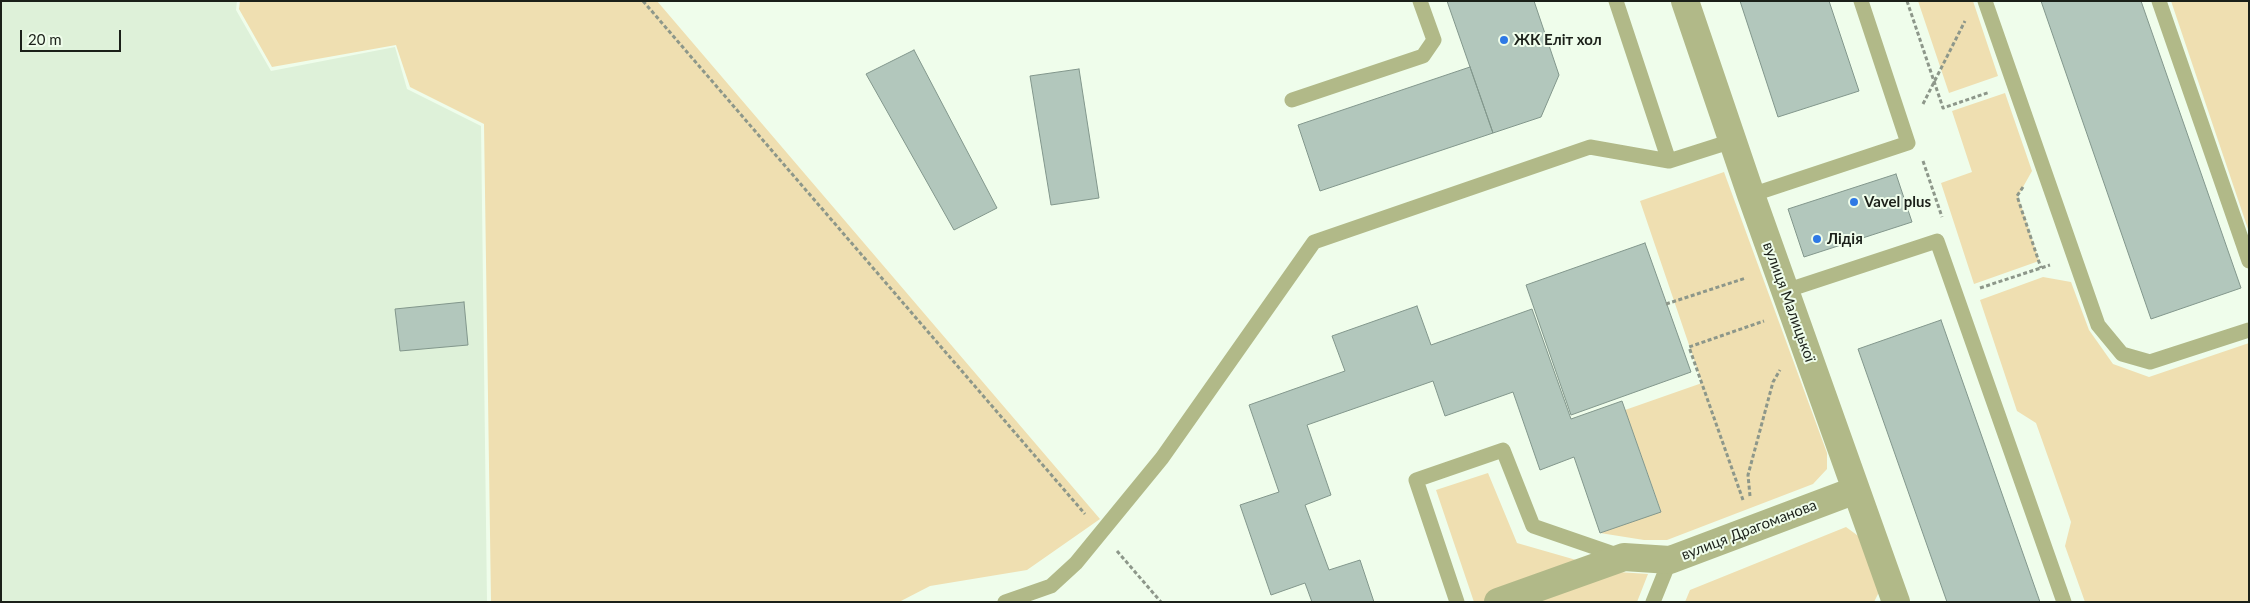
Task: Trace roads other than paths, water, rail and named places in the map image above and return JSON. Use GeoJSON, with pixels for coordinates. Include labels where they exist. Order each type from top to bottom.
{"type":"FeatureCollection","features":[{"type":"Feature","properties":{"kind":"street","name":"вулиця Малицької"},"geometry":{"type":"LineString","coordinates":[[1684,1],[1896,602]]}},
{"type":"Feature","properties":{"kind":"street","name":"вулиця Драгоманова"},"geometry":{"type":"LineString","coordinates":[[1498,602],[1624,557],[1670,560],[1856,490]]}},
{"type":"Feature","properties":{"kind":"lane"},"geometry":{"type":"LineString","coordinates":[[1292,100],[1423,56],[1434,40],[1420,1]]}},
{"type":"Feature","properties":{"kind":"lane"},"geometry":{"type":"LineString","coordinates":[[1616,1],[1669,161]]}},
{"type":"Feature","properties":{"kind":"lane"},"geometry":{"type":"LineString","coordinates":[[1751,195],[1908,143],[1861,1]]}},
{"type":"Feature","properties":{"kind":"lane"},"geometry":{"type":"LineString","coordinates":[[1985,1],[2098,325],[2122,354],[2150,362],[2249,330]]}},
{"type":"Feature","properties":{"kind":"lane"},"geometry":{"type":"LineString","coordinates":[[2159,1],[2249,261]]}},
{"type":"Feature","properties":{"kind":"lane"},"geometry":{"type":"LineString","coordinates":[[1006,602],[1051,586],[1076,563],[1162,458],[1314,242],[1590,147],[1669,161],[1732,141]]}},
{"type":"Feature","properties":{"kind":"lane"},"geometry":{"type":"LineString","coordinates":[[1785,290],[1937,241],[2064,602]]}},
{"type":"Feature","properties":{"kind":"lane"},"geometry":{"type":"LineString","coordinates":[[1457,602],[1416,480],[1503,450],[1533,526],[1624,557]]}},
{"type":"Feature","properties":{"kind":"lane"},"geometry":{"type":"LineString","coordinates":[[1653,602],[1670,560]]}},
{"type":"Feature","properties":{"kind":"place","name":"ЖК Еліт хол"},"geometry":{"type":"Point","coordinates":[1504,40]}},
{"type":"Feature","properties":{"kind":"place","name":"Vavel plus"},"geometry":{"type":"Point","coordinates":[1854,202]}},
{"type":"Feature","properties":{"kind":"place","name":"Лідія"},"geometry":{"type":"Point","coordinates":[1817,239]}}]}
